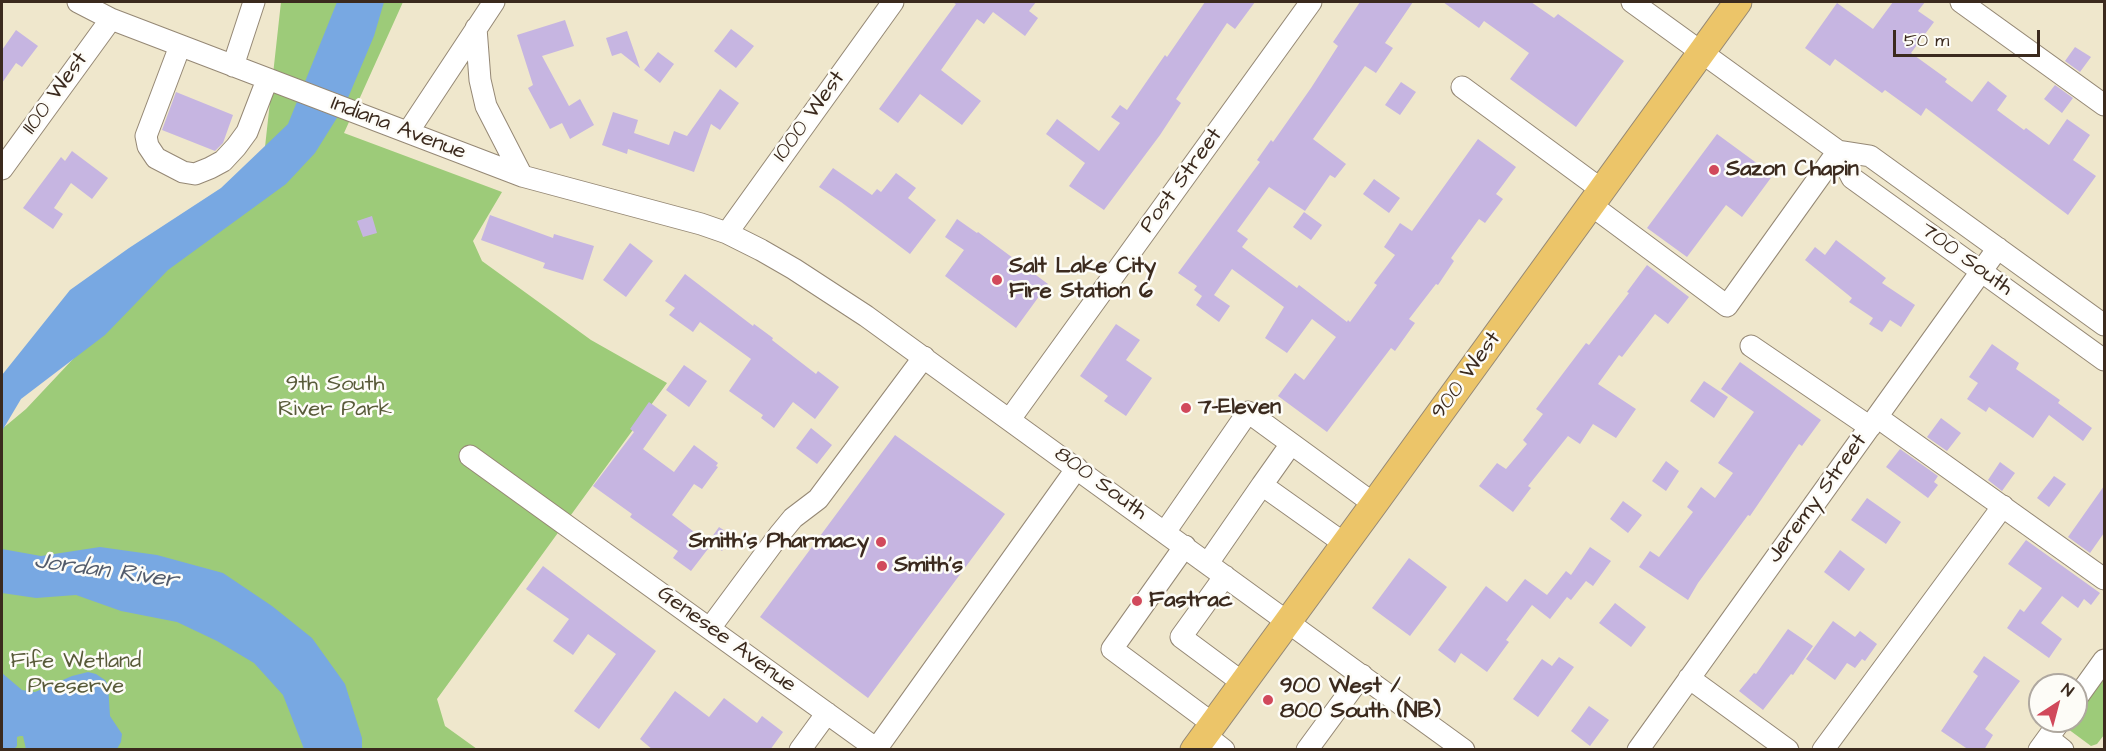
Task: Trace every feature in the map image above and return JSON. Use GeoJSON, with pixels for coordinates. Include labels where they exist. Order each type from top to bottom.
{"type":"FeatureCollection","features":[{"type":"Feature","properties":{"kind":"main road","name":"900 West"},"geometry":{"type":"LineString","coordinates":[[1209,739],[1243,683],[1738,2]]}},
{"type":"Feature","properties":{"kind":"street","name":"Indiana Avenue"},"geometry":{"type":"LineString","coordinates":[[78,2],[111,19],[522,176],[727,233]]}},
{"type":"Feature","properties":{"kind":"street"},"geometry":{"type":"LineString","coordinates":[[233,66],[254,2]]}},
{"type":"Feature","properties":{"kind":"street"},"geometry":{"type":"LineString","coordinates":[[408,132],[494,2]]}},
{"type":"Feature","properties":{"kind":"street","name":"1000 West"},"geometry":{"type":"LineString","coordinates":[[727,233],[893,2]]}},
{"type":"Feature","properties":{"kind":"street","name":"Post Street"},"geometry":{"type":"LineString","coordinates":[[1010,418],[1311,2]]}},
{"type":"Feature","properties":{"kind":"street","name":"700 South"},"geometry":{"type":"LineString","coordinates":[[1632,2],[1838,151],[1852,178],[2104,360]]}},
{"type":"Feature","properties":{"kind":"street"},"geometry":{"type":"LineString","coordinates":[[1961,2],[2104,105]]}},
{"type":"Feature","properties":{"kind":"street","name":"1100 West"},"geometry":{"type":"LineString","coordinates":[[3,163],[111,19]]}},
{"type":"Feature","properties":{"kind":"street"},"geometry":{"type":"LineString","coordinates":[[476,28],[479,69],[486,106],[522,176]]}},
{"type":"Feature","properties":{"kind":"street"},"geometry":{"type":"LineString","coordinates":[[180,46],[146,136],[148,146],[156,158],[183,172],[195,174],[210,168],[223,161],[236,147],[247,132],[267,80]]}},
{"type":"Feature","properties":{"kind":"street"},"geometry":{"type":"LineString","coordinates":[[1462,87],[1726,306],[1838,151]]}},
{"type":"Feature","properties":{"kind":"street","name":"700 South"},"geometry":{"type":"LineString","coordinates":[[1838,151],[1870,156],[2104,325]]}},
{"type":"Feature","properties":{"kind":"street","name":"800 South"},"geometry":{"type":"LineString","coordinates":[[727,233],[794,269],[866,316],[1010,418],[1464,750]]}},
{"type":"Feature","properties":{"kind":"street","name":"Jeremy Street"},"geometry":{"type":"LineString","coordinates":[[1638,750],[1998,248]]}},
{"type":"Feature","properties":{"kind":"street"},"geometry":{"type":"LineString","coordinates":[[1751,346],[2002,506],[2104,579]]}},
{"type":"Feature","properties":{"kind":"street"},"geometry":{"type":"LineString","coordinates":[[710,628],[793,518],[818,499],[924,357]]}},
{"type":"Feature","properties":{"kind":"street"},"geometry":{"type":"LineString","coordinates":[[1165,532],[1248,412],[1374,504]]}},
{"type":"Feature","properties":{"kind":"street"},"geometry":{"type":"LineString","coordinates":[[1243,683],[1181,637],[1262,485],[1291,444]]}},
{"type":"Feature","properties":{"kind":"street","name":"Genesee Avenue"},"geometry":{"type":"LineString","coordinates":[[470,456],[878,749]]}},
{"type":"Feature","properties":{"kind":"street"},"geometry":{"type":"LineString","coordinates":[[878,749],[1077,468]]}},
{"type":"Feature","properties":{"kind":"street"},"geometry":{"type":"LineString","coordinates":[[1262,485],[1345,544]]}},
{"type":"Feature","properties":{"kind":"street"},"geometry":{"type":"LineString","coordinates":[[1823,750],[2002,506]]}},
{"type":"Feature","properties":{"kind":"street"},"geometry":{"type":"LineString","coordinates":[[1185,546],[1112,649],[1209,739]]}},
{"type":"Feature","properties":{"kind":"street"},"geometry":{"type":"LineString","coordinates":[[2088,682],[2104,660]]}},
{"type":"Feature","properties":{"kind":"street"},"geometry":{"type":"LineString","coordinates":[[1307,750],[1362,675]]}},
{"type":"Feature","properties":{"kind":"street"},"geometry":{"type":"LineString","coordinates":[[1689,678],[1788,750]]}},
{"type":"Feature","properties":{"kind":"street"},"geometry":{"type":"LineString","coordinates":[[800,750],[827,713]]}},
{"type":"Feature","properties":{"kind":"green space","name":"9th South River Park"},"geometry":{"type":"Polygon","coordinates":[[[281,2],[403,2],[344,133],[502,192],[473,241],[482,261],[591,340],[667,383],[437,699],[445,726],[477,749],[2,749],[2,429],[26,409],[264,156],[281,2]]]}},
{"type":"Feature","properties":{"kind":"green space"},"geometry":{"type":"Polygon","coordinates":[[[2104,669],[2104,735],[2097,744],[2091,746],[2073,733],[2088,733],[2088,691],[2104,669]]]}},
{"type":"Feature","properties":{"kind":"water"},"geometry":{"type":"Polygon","coordinates":[[[337,2],[384,2],[374,36],[345,105],[315,153],[286,184],[168,270],[105,335],[21,399],[2,431],[2,375],[70,290],[221,188],[288,124],[337,2]]]}},
{"type":"Feature","properties":{"kind":"water","name":"Jordan River"},"geometry":{"type":"Polygon","coordinates":[[[100,547],[157,555],[223,573],[272,606],[312,638],[345,684],[362,738],[362,749],[304,749],[283,695],[254,663],[217,641],[177,622],[121,611],[76,595],[36,598],[2,593],[2,549],[41,556],[100,547]]]}},
{"type":"Feature","properties":{"kind":"water"},"geometry":{"type":"Polygon","coordinates":[[[88,672],[96,674],[108,685],[110,716],[122,734],[117,749],[26,749],[23,736],[20,736],[17,737],[17,746],[14,749],[2,749],[2,673],[22,690],[35,692],[72,676],[88,672]]]}},
{"type":"Feature","properties":{"kind":"building"},"geometry":{"type":"Polygon","coordinates":[[[952,2],[1036,2],[1029,11],[1038,18],[1025,36],[993,12],[984,24],[977,19],[941,70],[981,101],[962,125],[920,94],[898,123],[879,109],[956,4],[952,2]]]}},
{"type":"Feature","properties":{"kind":"building"},"geometry":{"type":"Polygon","coordinates":[[[1205,2],[1255,2],[1235,29],[1227,23],[1176,99],[1181,103],[1160,135],[1104,210],[1069,186],[1085,163],[1046,134],[1057,119],[1099,151],[1120,123],[1111,117],[1120,105],[1127,110],[1205,2]]]}},
{"type":"Feature","properties":{"kind":"building"},"geometry":{"type":"Polygon","coordinates":[[[1360,2],[1413,2],[1385,43],[1393,48],[1376,73],[1365,66],[1313,139],[1346,164],[1335,178],[1330,175],[1305,211],[1269,187],[1237,231],[1248,239],[1242,247],[1297,288],[1299,285],[1350,322],[1377,285],[1374,283],[1395,255],[1384,247],[1400,223],[1412,231],[1478,139],[1516,167],[1496,194],[1503,199],[1485,223],[1479,219],[1451,258],[1454,261],[1438,285],[1436,284],[1409,319],[1415,323],[1395,351],[1391,348],[1327,432],[1278,396],[1295,373],[1304,380],[1336,337],[1312,319],[1287,353],[1265,338],[1284,307],[1232,269],[1214,295],[1230,306],[1219,322],[1196,305],[1202,296],[1194,290],[1197,286],[1178,273],[1260,162],[1257,160],[1271,140],[1273,142],[1311,88],[1338,46],[1333,42],[1360,2]]]}},
{"type":"Feature","properties":{"kind":"building"},"geometry":{"type":"Polygon","coordinates":[[[1443,2],[1531,2],[1554,18],[1558,14],[1624,61],[1576,127],[1510,79],[1529,53],[1484,21],[1479,28],[1443,2]]]}},
{"type":"Feature","properties":{"kind":"building"},"geometry":{"type":"Polygon","coordinates":[[[1893,2],[1925,2],[1918,11],[1934,22],[1911,53],[1947,79],[1945,82],[1972,102],[1988,81],[2007,96],[1997,110],[2049,145],[2067,119],[2090,135],[2073,160],[2096,176],[2068,215],[1926,108],[1921,116],[1885,90],[1882,93],[1835,59],[1830,66],[1805,48],[1837,3],[1873,29],[1893,2]]]}},
{"type":"Feature","properties":{"kind":"building"},"geometry":{"type":"Polygon","coordinates":[[[565,20],[574,46],[542,56],[569,106],[580,99],[594,125],[570,139],[562,123],[550,129],[528,88],[533,85],[517,35],[565,20]]]}},
{"type":"Feature","properties":{"kind":"building"},"geometry":{"type":"Polygon","coordinates":[[[731,29],[754,46],[736,68],[714,51],[731,29]]]}},
{"type":"Feature","properties":{"kind":"building"},"geometry":{"type":"Polygon","coordinates":[[[16,30],[38,46],[22,67],[16,63],[2,83],[2,50],[16,30]]]}},
{"type":"Feature","properties":{"kind":"building"},"geometry":{"type":"Polygon","coordinates":[[[627,31],[640,68],[621,53],[612,56],[606,38],[627,31]]]}},
{"type":"Feature","properties":{"kind":"building"},"geometry":{"type":"Polygon","coordinates":[[[2075,47],[2091,57],[2080,72],[2065,61],[2075,47]]]}},
{"type":"Feature","properties":{"kind":"building"},"geometry":{"type":"Polygon","coordinates":[[[658,52],[674,64],[660,83],[644,70],[658,52]]]}},
{"type":"Feature","properties":{"kind":"building"},"geometry":{"type":"Polygon","coordinates":[[[1401,82],[1416,92],[1400,115],[1385,105],[1401,82]]]}},
{"type":"Feature","properties":{"kind":"building"},"geometry":{"type":"Polygon","coordinates":[[[2055,85],[2073,98],[2062,113],[2044,99],[2055,85]]]}},
{"type":"Feature","properties":{"kind":"building"},"geometry":{"type":"Polygon","coordinates":[[[720,89],[739,103],[720,130],[711,124],[694,172],[628,149],[627,154],[602,145],[613,112],[638,120],[634,133],[669,145],[674,131],[687,136],[720,89]]]}},
{"type":"Feature","properties":{"kind":"building"},"geometry":{"type":"Polygon","coordinates":[[[176,92],[233,115],[223,143],[215,151],[162,130],[176,92]]]}},
{"type":"Feature","properties":{"kind":"building"},"geometry":{"type":"Polygon","coordinates":[[[1717,134],[1773,175],[1742,217],[1726,205],[1687,257],[1647,228],[1717,134]]]}},
{"type":"Feature","properties":{"kind":"building"},"geometry":{"type":"Polygon","coordinates":[[[72,151],[108,178],[92,199],[71,183],[54,208],[63,214],[53,229],[23,208],[61,157],[65,161],[72,151]]]}},
{"type":"Feature","properties":{"kind":"building"},"geometry":{"type":"Polygon","coordinates":[[[833,168],[872,195],[877,189],[881,192],[896,173],[916,188],[908,198],[936,220],[910,254],[819,187],[833,168]]]}},
{"type":"Feature","properties":{"kind":"building"},"geometry":{"type":"Polygon","coordinates":[[[1374,179],[1400,198],[1389,213],[1363,194],[1374,179]]]}},
{"type":"Feature","properties":{"kind":"building"},"geometry":{"type":"Polygon","coordinates":[[[1304,212],[1322,225],[1311,240],[1293,227],[1304,212]]]}},
{"type":"Feature","properties":{"kind":"building"},"geometry":{"type":"Polygon","coordinates":[[[490,215],[553,238],[554,234],[594,246],[583,280],[543,268],[545,263],[481,240],[490,215]]]}},
{"type":"Feature","properties":{"kind":"building"},"geometry":{"type":"Polygon","coordinates":[[[372,216],[377,233],[363,237],[357,221],[372,216]]]}},
{"type":"Feature","properties":{"kind":"building","name":"Salt Lake City Fire Station 6"},"geometry":{"type":"Polygon","coordinates":[[[957,219],[1048,284],[1016,328],[945,276],[964,250],[945,237],[957,219]]]}},
{"type":"Feature","properties":{"kind":"building"},"geometry":{"type":"Polygon","coordinates":[[[1836,240],[1886,278],[1882,283],[1915,305],[1901,327],[1890,320],[1882,332],[1869,324],[1873,318],[1849,302],[1852,298],[1805,260],[1815,247],[1825,255],[1836,240]]]}},
{"type":"Feature","properties":{"kind":"building"},"geometry":{"type":"Polygon","coordinates":[[[630,243],[653,261],[626,297],[603,280],[630,243]]]}},
{"type":"Feature","properties":{"kind":"building"},"geometry":{"type":"Polygon","coordinates":[[[1647,265],[1689,297],[1668,324],[1655,314],[1622,357],[1619,355],[1598,384],[1636,409],[1616,438],[1593,424],[1580,444],[1568,436],[1528,486],[1531,488],[1513,512],[1479,486],[1497,463],[1506,469],[1527,444],[1523,440],[1543,414],[1536,409],[1586,343],[1589,345],[1629,293],[1627,292],[1647,265]]]}},
{"type":"Feature","properties":{"kind":"building"},"geometry":{"type":"Polygon","coordinates":[[[685,274],[753,326],[754,324],[773,338],[772,340],[816,374],[818,371],[839,387],[815,419],[793,402],[774,428],[761,418],[763,415],[729,391],[751,359],[700,322],[693,332],[669,315],[675,308],[665,301],[685,274]]]}},
{"type":"Feature","properties":{"kind":"building"},"geometry":{"type":"Polygon","coordinates":[[[1116,324],[1140,340],[1126,360],[1152,378],[1126,416],[1104,401],[1108,396],[1080,376],[1116,324]]]}},
{"type":"Feature","properties":{"kind":"building"},"geometry":{"type":"Polygon","coordinates":[[[1992,344],[2019,363],[2016,369],[2060,400],[2058,403],[2092,428],[2083,441],[2049,415],[2033,438],[1989,407],[1986,412],[1967,399],[1978,383],[1969,377],[1992,344]]]}},
{"type":"Feature","properties":{"kind":"building"},"geometry":{"type":"Polygon","coordinates":[[[1740,362],[1821,420],[1802,446],[1799,444],[1750,516],[1748,515],[1688,600],[1639,567],[1650,551],[1659,557],[1693,512],[1687,507],[1701,487],[1715,498],[1733,473],[1718,463],[1754,412],[1721,389],[1740,362]]]}},
{"type":"Feature","properties":{"kind":"building"},"geometry":{"type":"Polygon","coordinates":[[[684,365],[707,381],[689,407],[666,390],[684,365]]]}},
{"type":"Feature","properties":{"kind":"building"},"geometry":{"type":"Polygon","coordinates":[[[1704,381],[1728,397],[1714,418],[1690,401],[1704,381]]]}},
{"type":"Feature","properties":{"kind":"building"},"geometry":{"type":"Polygon","coordinates":[[[649,402],[667,415],[643,449],[674,472],[694,445],[718,463],[716,466],[718,467],[702,489],[694,484],[672,515],[711,545],[691,571],[673,558],[678,551],[630,517],[632,514],[593,486],[634,432],[630,429],[649,402]]]}},
{"type":"Feature","properties":{"kind":"building"},"geometry":{"type":"Polygon","coordinates":[[[1941,418],[1961,433],[1947,451],[1927,437],[1941,418]]]}},
{"type":"Feature","properties":{"kind":"building"},"geometry":{"type":"Polygon","coordinates":[[[811,428],[832,445],[817,464],[796,448],[811,428]]]}},
{"type":"Feature","properties":{"kind":"building","name":"Smith's"},"geometry":{"type":"Polygon","coordinates":[[[895,435],[1005,514],[868,698],[760,617],[895,435]]]}},
{"type":"Feature","properties":{"kind":"building"},"geometry":{"type":"Polygon","coordinates":[[[1900,449],[1938,476],[1934,482],[1938,485],[1928,498],[1886,467],[1900,449]]]}},
{"type":"Feature","properties":{"kind":"building"},"geometry":{"type":"Polygon","coordinates":[[[1666,461],[1679,471],[1666,491],[1652,481],[1666,461]]]}},
{"type":"Feature","properties":{"kind":"building"},"geometry":{"type":"Polygon","coordinates":[[[2000,462],[2015,473],[2002,491],[1988,480],[2000,462]]]}},
{"type":"Feature","properties":{"kind":"building"},"geometry":{"type":"Polygon","coordinates":[[[2054,476],[2066,484],[2049,507],[2037,498],[2054,476]]]}},
{"type":"Feature","properties":{"kind":"building"},"geometry":{"type":"Polygon","coordinates":[[[2104,486],[2104,533],[2090,553],[2068,537],[2104,486]]]}},
{"type":"Feature","properties":{"kind":"building"},"geometry":{"type":"Polygon","coordinates":[[[1867,498],[1901,522],[1886,544],[1851,520],[1867,498]]]}},
{"type":"Feature","properties":{"kind":"building"},"geometry":{"type":"Polygon","coordinates":[[[1623,501],[1642,515],[1628,533],[1610,519],[1623,501]]]}},
{"type":"Feature","properties":{"kind":"building"},"geometry":{"type":"Polygon","coordinates":[[[719,527],[733,536],[722,551],[709,541],[719,527]]]}},
{"type":"Feature","properties":{"kind":"building"},"geometry":{"type":"Polygon","coordinates":[[[2026,540],[2100,593],[2091,605],[2084,599],[2078,608],[2062,596],[2041,623],[2062,639],[2049,658],[2007,628],[2020,609],[2024,612],[2042,588],[2008,564],[2026,540]]]}},
{"type":"Feature","properties":{"kind":"building"},"geometry":{"type":"Polygon","coordinates":[[[1590,547],[1611,561],[1593,586],[1586,581],[1571,600],[1567,597],[1550,619],[1532,605],[1506,640],[1509,642],[1487,672],[1461,653],[1455,663],[1438,650],[1486,586],[1507,602],[1525,579],[1547,595],[1566,571],[1571,575],[1590,547]]]}},
{"type":"Feature","properties":{"kind":"building"},"geometry":{"type":"Polygon","coordinates":[[[1840,550],[1865,569],[1849,591],[1824,572],[1840,550]]]}},
{"type":"Feature","properties":{"kind":"building"},"geometry":{"type":"Polygon","coordinates":[[[1409,558],[1447,587],[1410,636],[1372,608],[1409,558]]]}},
{"type":"Feature","properties":{"kind":"building"},"geometry":{"type":"Polygon","coordinates":[[[543,566],[656,651],[599,729],[574,711],[616,654],[588,634],[573,655],[553,641],[569,619],[526,589],[543,566]]]}},
{"type":"Feature","properties":{"kind":"building"},"geometry":{"type":"Polygon","coordinates":[[[1615,603],[1646,627],[1631,647],[1599,623],[1615,603]]]}},
{"type":"Feature","properties":{"kind":"building"},"geometry":{"type":"Polygon","coordinates":[[[1833,621],[1855,637],[1860,631],[1877,644],[1865,661],[1862,659],[1855,668],[1847,663],[1835,680],[1806,659],[1833,621]]]}},
{"type":"Feature","properties":{"kind":"building"},"geometry":{"type":"Polygon","coordinates":[[[1788,629],[1813,646],[1793,675],[1791,674],[1763,710],[1739,691],[1754,673],[1756,674],[1788,629]]]}},
{"type":"Feature","properties":{"kind":"building"},"geometry":{"type":"Polygon","coordinates":[[[1984,656],[2020,681],[1985,729],[1993,735],[1984,750],[1969,750],[1941,731],[1978,676],[1973,672],[1984,656]]]}},
{"type":"Feature","properties":{"kind":"building"},"geometry":{"type":"Polygon","coordinates":[[[1559,657],[1574,667],[1538,717],[1513,699],[1542,659],[1552,666],[1559,657]]]}},
{"type":"Feature","properties":{"kind":"building"},"geometry":{"type":"Polygon","coordinates":[[[675,691],[709,717],[724,698],[757,723],[762,716],[783,732],[770,750],[653,750],[640,739],[675,691]]]}},
{"type":"Feature","properties":{"kind":"building"},"geometry":{"type":"Polygon","coordinates":[[[1589,706],[1609,720],[1590,746],[1571,731],[1589,706]]]}},
{"type":"Feature","properties":{"kind":"place","name":"Sazon Chapin"},"geometry":{"type":"Point","coordinates":[1714,170]}},
{"type":"Feature","properties":{"kind":"place","name":"Salt Lake City Fire Station 6"},"geometry":{"type":"Point","coordinates":[997,280]}},
{"type":"Feature","properties":{"kind":"place","name":"7-Eleven"},"geometry":{"type":"Point","coordinates":[1186,408]}},
{"type":"Feature","properties":{"kind":"place","name":"Smith's Pharmacy"},"geometry":{"type":"Point","coordinates":[881,542]}},
{"type":"Feature","properties":{"kind":"place","name":"Smith's"},"geometry":{"type":"Point","coordinates":[882,566]}},
{"type":"Feature","properties":{"kind":"place","name":"Fastrac"},"geometry":{"type":"Point","coordinates":[1137,601]}},
{"type":"Feature","properties":{"kind":"place","name":"900 West / 800 South (NB)"},"geometry":{"type":"Point","coordinates":[1268,700]}},
{"type":"Feature","properties":{"kind":"park label","name":"Fife Wetland Preserve"},"geometry":{"type":"Point","coordinates":[76,674]}}]}
